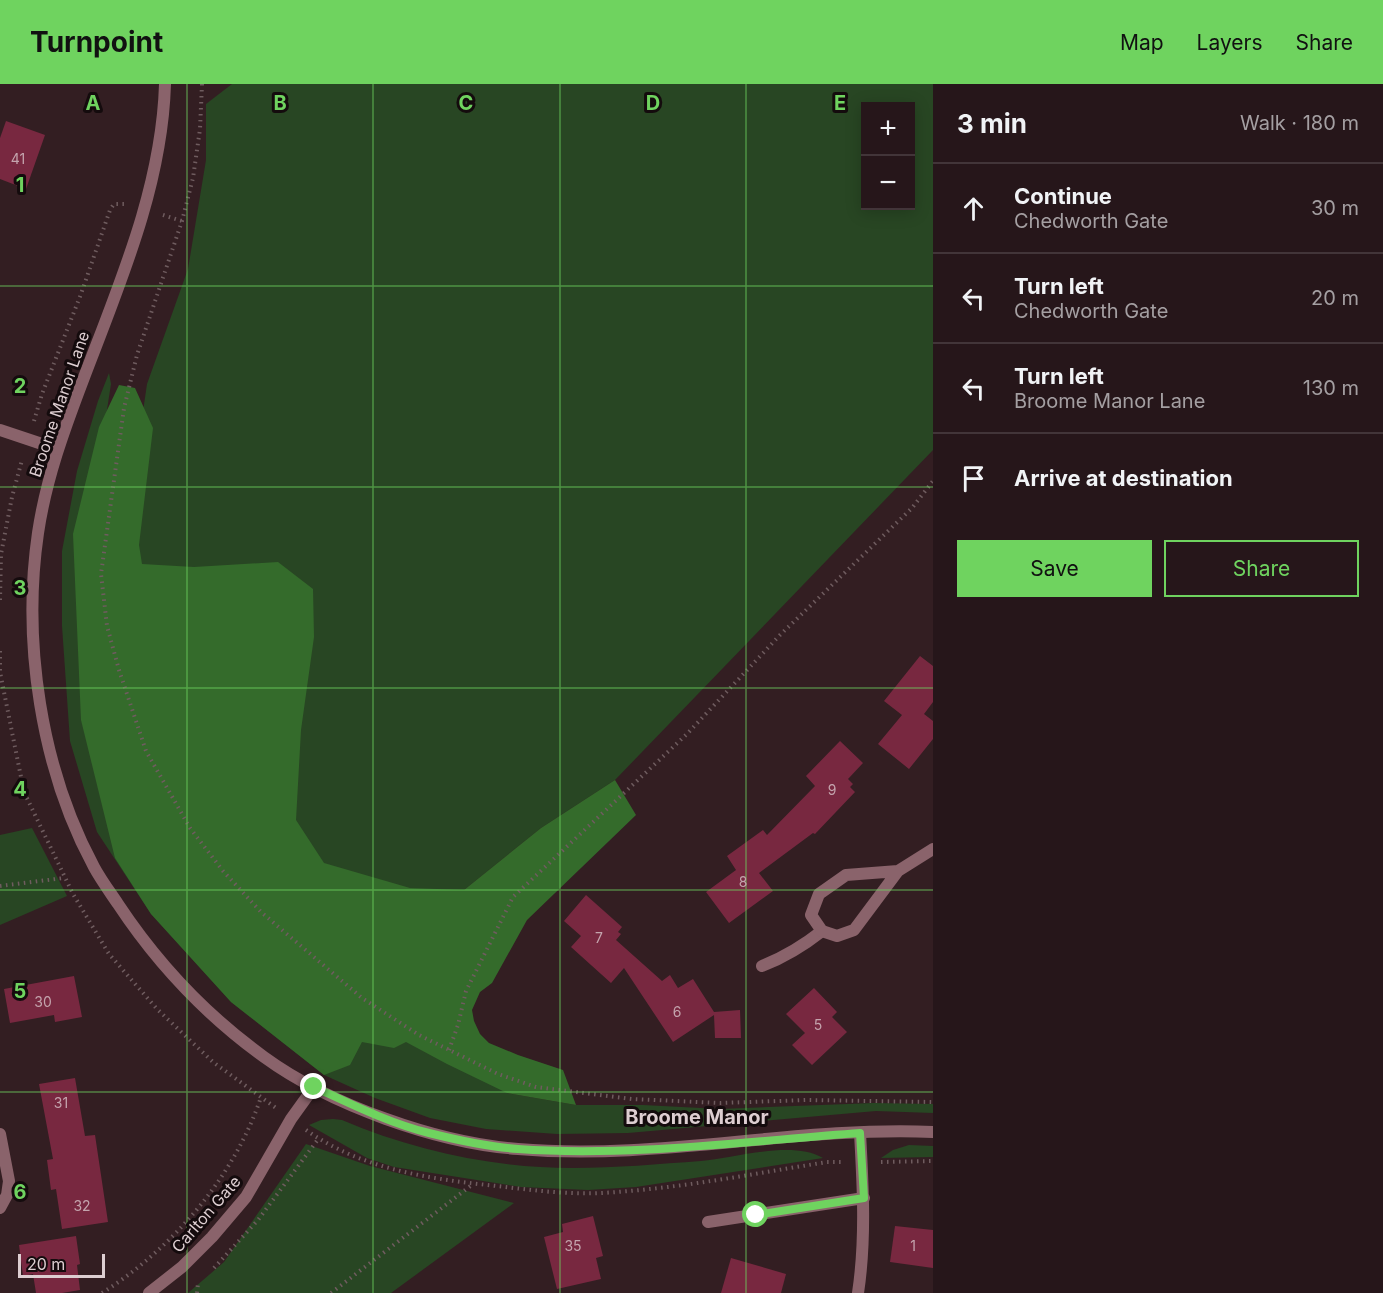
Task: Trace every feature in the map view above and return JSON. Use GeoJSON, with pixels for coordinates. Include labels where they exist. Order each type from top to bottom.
{"type":"FeatureCollection","features":[{"type":"Feature","properties":{"kind":"street","name":"Broome Manor Lane"},"geometry":{"type":"LineString","coordinates":[[165,84],[157,155],[145,208],[57,449],[46,489],[32,580],[32,638],[38,695],[50,751],[67,805],[94,867],[133,926],[167,970],[206,1010],[265,1058],[314,1087],[375,1114],[426,1132],[516,1149],[567,1151],[615,1150],[860,1133],[933,1132]]}},
{"type":"Feature","properties":{"kind":"street"},"geometry":{"type":"LineString","coordinates":[[0,430],[57,449]]}},
{"type":"Feature","properties":{"kind":"street"},"geometry":{"type":"LineString","coordinates":[[898,871],[846,875],[819,894],[812,915],[822,931],[837,936],[854,930],[898,871],[933,849]]}},
{"type":"Feature","properties":{"kind":"street"},"geometry":{"type":"LineString","coordinates":[[762,966],[784,957],[822,931]]}},
{"type":"Feature","properties":{"kind":"street","name":"Carlton Gate"},"geometry":{"type":"LineString","coordinates":[[149,1293],[182,1267],[212,1237],[246,1197],[291,1119],[314,1087]]}},
{"type":"Feature","properties":{"kind":"street"},"geometry":{"type":"LineString","coordinates":[[858,1293],[864,1198],[860,1133]]}},
{"type":"Feature","properties":{"kind":"street"},"geometry":{"type":"LineString","coordinates":[[0,1134],[9,1181],[7,1195],[0,1208]]}},
{"type":"Feature","properties":{"kind":"street"},"geometry":{"type":"LineString","coordinates":[[708,1222],[864,1198]]}},
{"type":"Feature","properties":{"kind":"path"},"geometry":{"type":"LineString","coordinates":[[202,84],[200,129],[194,178],[137,355],[124,408],[101,574],[107,626],[146,751],[190,828],[223,871],[261,912],[362,998],[418,1035],[498,1074],[536,1087],[632,1100],[720,1103],[807,1100],[933,1102]]}},
{"type":"Feature","properties":{"kind":"path"},"geometry":{"type":"LineString","coordinates":[[0,600],[1,554],[12,497],[28,440],[42,394],[81,294],[110,210],[114,204],[145,208],[182,221]]}},
{"type":"Feature","properties":{"kind":"path"},"geometry":{"type":"LineString","coordinates":[[449,1050],[458,1026],[466,991],[513,897],[687,734],[780,634],[912,508],[933,481]]}},
{"type":"Feature","properties":{"kind":"path"},"geometry":{"type":"LineString","coordinates":[[0,651],[0,672],[24,792],[64,878],[109,954],[157,1009],[213,1062],[324,1142],[369,1162],[402,1172],[516,1190],[599,1193],[644,1190],[827,1162],[933,1161]]}},
{"type":"Feature","properties":{"kind":"path"},"geometry":{"type":"LineString","coordinates":[[0,886],[64,878]]}},
{"type":"Feature","properties":{"kind":"path"},"geometry":{"type":"LineString","coordinates":[[102,1293],[165,1245],[197,1210],[245,1138],[261,1097]]}},
{"type":"Feature","properties":{"kind":"path"},"geometry":{"type":"LineString","coordinates":[[331,1293],[474,1184]]}},
{"type":"Feature","properties":{"kind":"path"},"geometry":{"type":"LineString","coordinates":[[197,1293],[198,1282]]}},
{"type":"Feature","properties":{"kind":"green space"},"geometry":{"type":"Polygon","coordinates":[[[232,84],[933,84],[933,450],[615,780],[541,828],[464,890],[390,990],[120,569],[147,384],[188,269],[206,160],[206,104],[232,84]]]}},
{"type":"Feature","properties":{"kind":"green space"},"geometry":{"type":"Polygon","coordinates":[[[109,373],[111,384],[91,513],[91,609],[507,1093],[576,1105],[643,1105],[720,1109],[874,1103],[933,1104],[933,1113],[876,1111],[628,1133],[557,1134],[486,1129],[430,1118],[375,1098],[324,1075],[231,1002],[151,914],[97,832],[70,741],[62,626],[62,551],[77,471],[109,373]]]}},
{"type":"Feature","properties":{"kind":"green space"},"geometry":{"type":"Polygon","coordinates":[[[119,385],[135,388],[153,428],[139,545],[142,564],[194,567],[278,562],[313,589],[314,637],[301,730],[296,820],[324,863],[410,888],[464,890],[541,828],[615,780],[636,815],[527,920],[492,983],[480,992],[472,1010],[480,1034],[489,1043],[563,1070],[576,1105],[507,1093],[406,1042],[394,1048],[362,1042],[350,1065],[324,1075],[231,1002],[151,914],[115,858],[81,720],[73,534],[99,427],[119,385]]]}},
{"type":"Feature","properties":{"kind":"green space"},"geometry":{"type":"Polygon","coordinates":[[[32,828],[67,896],[0,925],[0,835],[32,828]]]}},
{"type":"Feature","properties":{"kind":"green space"},"geometry":{"type":"Polygon","coordinates":[[[321,1120],[342,1120],[426,1149],[514,1165],[573,1168],[621,1167],[701,1161],[780,1150],[796,1150],[823,1158],[636,1187],[588,1190],[521,1187],[394,1167],[367,1158],[309,1125],[321,1120]]]}},
{"type":"Feature","properties":{"kind":"green space"},"geometry":{"type":"Polygon","coordinates":[[[306,1144],[370,1166],[514,1203],[391,1293],[188,1293],[224,1262],[306,1144]]]}},
{"type":"Feature","properties":{"kind":"green space"},"geometry":{"type":"Polygon","coordinates":[[[909,1145],[933,1146],[933,1157],[881,1158],[893,1150],[909,1145]]]}},
{"type":"Feature","properties":{"kind":"building"},"geometry":{"type":"Polygon","coordinates":[[[6,121],[45,135],[26,189],[0,179],[0,138],[6,121]]]}},
{"type":"Feature","properties":{"kind":"building"},"geometry":{"type":"Polygon","coordinates":[[[920,656],[933,666],[933,702],[924,714],[933,721],[933,739],[909,769],[878,744],[902,715],[884,701],[920,656]]]}},
{"type":"Feature","properties":{"kind":"building"},"geometry":{"type":"Polygon","coordinates":[[[840,741],[863,763],[848,779],[853,784],[850,787],[855,792],[815,834],[813,833],[759,873],[773,891],[729,923],[706,892],[736,870],[727,856],[763,830],[767,835],[815,786],[806,776],[840,741]]]}},
{"type":"Feature","properties":{"kind":"building"},"geometry":{"type":"Polygon","coordinates":[[[586,895],[622,927],[618,932],[621,934],[616,940],[662,981],[670,975],[678,988],[693,979],[714,1012],[740,1010],[741,1038],[715,1038],[714,1015],[673,1042],[624,968],[611,983],[571,947],[581,936],[564,921],[586,895]]]}},
{"type":"Feature","properties":{"kind":"building"},"geometry":{"type":"Polygon","coordinates":[[[74,976],[82,1017],[55,1022],[54,1015],[10,1023],[4,989],[74,976]]]}},
{"type":"Feature","properties":{"kind":"building"},"geometry":{"type":"Polygon","coordinates":[[[814,988],[837,1012],[832,1017],[847,1032],[812,1065],[792,1045],[805,1033],[786,1014],[814,988]]]}},
{"type":"Feature","properties":{"kind":"building"},"geometry":{"type":"Polygon","coordinates":[[[75,1078],[85,1136],[95,1135],[108,1222],[62,1229],[56,1189],[51,1190],[47,1160],[53,1159],[39,1084],[75,1078]]]}},
{"type":"Feature","properties":{"kind":"building"},"geometry":{"type":"Polygon","coordinates":[[[593,1216],[603,1256],[596,1258],[601,1279],[557,1289],[544,1237],[563,1232],[562,1224],[593,1216]]]}},
{"type":"Feature","properties":{"kind":"building"},"geometry":{"type":"Polygon","coordinates":[[[895,1226],[933,1230],[933,1268],[890,1262],[895,1226]]]}},
{"type":"Feature","properties":{"kind":"building"},"geometry":{"type":"Polygon","coordinates":[[[76,1236],[80,1264],[77,1265],[80,1290],[36,1293],[33,1274],[23,1276],[19,1245],[76,1236]]]}},
{"type":"Feature","properties":{"kind":"building"},"geometry":{"type":"Polygon","coordinates":[[[731,1258],[786,1274],[781,1293],[721,1293],[731,1258]]]}},
{"type":"Feature","properties":{"kind":"district","name":"Broome Manor"},"geometry":{"type":"Point","coordinates":[697,1117]}},
{"type":"Feature","properties":{"kind":"route"},"geometry":{"type":"LineString","coordinates":[[314,1087],[375,1114],[426,1132],[516,1149],[615,1150],[860,1133],[864,1198],[756,1215]]}}]}
